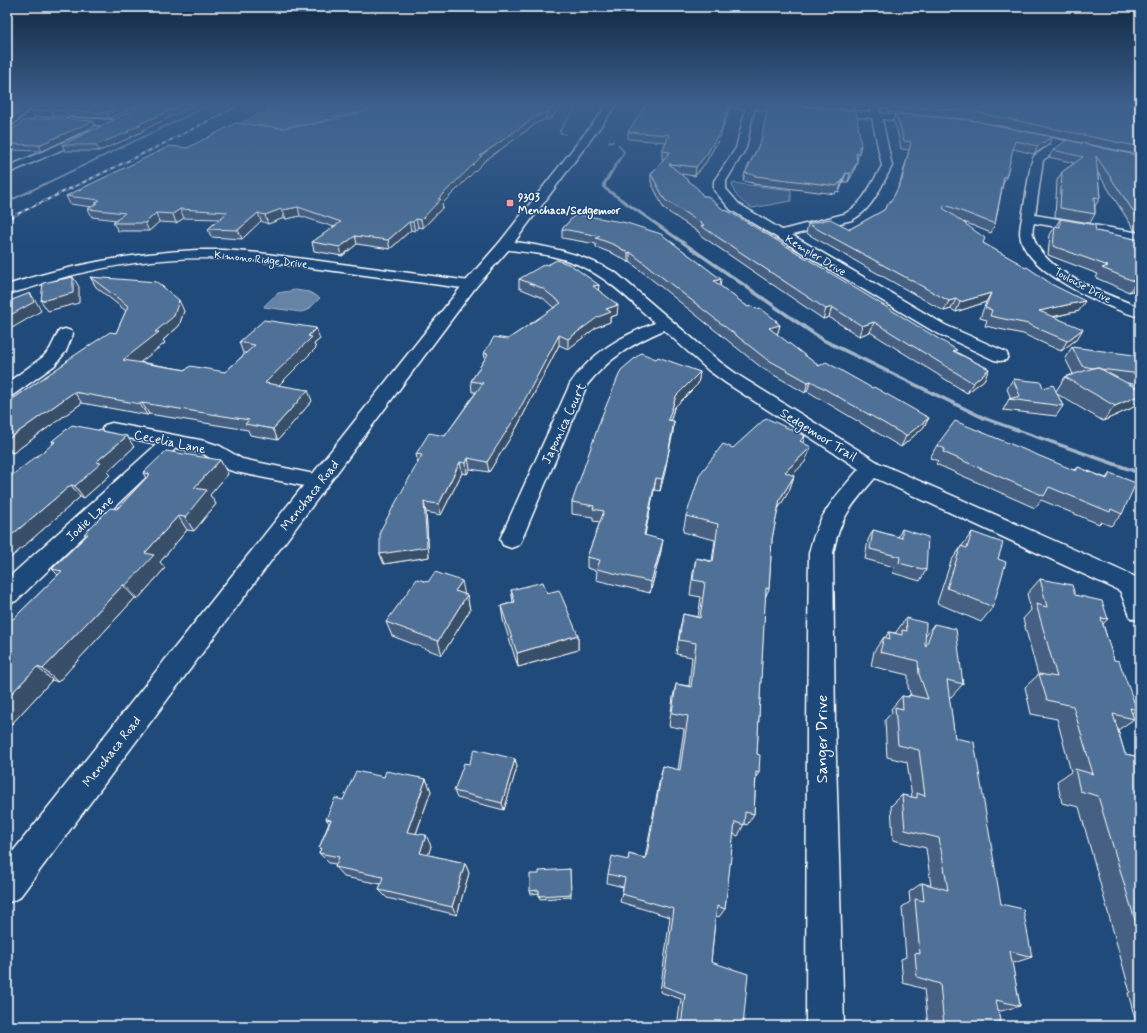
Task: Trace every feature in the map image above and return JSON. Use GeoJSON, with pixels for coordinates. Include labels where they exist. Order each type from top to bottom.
{"type":"FeatureCollection","features":[{"type":"Feature","properties":{"kind":"street"},"geometry":{"type":"LineString","coordinates":[[7,171],[50,152]]}},
{"type":"Feature","properties":{"kind":"street","name":"Menchaca Road"},"geometry":{"type":"LineString","coordinates":[[7,886],[470,285],[505,245],[576,152]]}},
{"type":"Feature","properties":{"kind":"street","name":"Kempler Drive"},"geometry":{"type":"LineString","coordinates":[[738,152],[720,181],[720,190],[735,208],[939,328],[1000,356]]}},
{"type":"Feature","properties":{"kind":"street"},"geometry":{"type":"LineString","coordinates":[[781,234],[848,217],[856,213],[864,205],[887,166],[884,152]]}},
{"type":"Feature","properties":{"kind":"street","name":"Toulouse Drive"},"geometry":{"type":"LineString","coordinates":[[1046,152],[1038,158],[1034,170],[1026,234],[1028,242],[1042,261],[1073,283],[1095,294],[1140,312]]}},
{"type":"Feature","properties":{"kind":"street"},"geometry":{"type":"LineString","coordinates":[[1103,152],[1140,160]]}},
{"type":"Feature","properties":{"kind":"street"},"geometry":{"type":"LineString","coordinates":[[12,158],[35,159]]}},
{"type":"Feature","properties":{"kind":"street"},"geometry":{"type":"LineString","coordinates":[[1028,218],[1140,237]]}},
{"type":"Feature","properties":{"kind":"street","name":"Sedgemoor Trail"},"geometry":{"type":"LineString","coordinates":[[505,245],[549,250],[587,262],[611,276],[714,366],[872,468],[1129,585],[1140,611]]}},
{"type":"Feature","properties":{"kind":"street","name":"Kimono Ridge Drive"},"geometry":{"type":"LineString","coordinates":[[7,290],[47,277],[95,266],[151,257],[195,254],[247,256],[470,285]]}},
{"type":"Feature","properties":{"kind":"street","name":"Japonica Court"},"geometry":{"type":"LineString","coordinates":[[511,539],[579,384],[594,365],[619,345],[645,332],[666,324]]}},
{"type":"Feature","properties":{"kind":"street"},"geometry":{"type":"LineString","coordinates":[[7,391],[49,362],[58,351],[65,334]]}},
{"type":"Feature","properties":{"kind":"street","name":"Cecelia Lane"},"geometry":{"type":"LineString","coordinates":[[112,429],[205,447],[216,451],[229,461],[244,467],[319,482]]}},
{"type":"Feature","properties":{"kind":"street","name":"Jodie Lane"},"geometry":{"type":"LineString","coordinates":[[7,594],[172,441]]}},
{"type":"Feature","properties":{"kind":"street","name":"Sanger Drive"},"geometry":{"type":"LineString","coordinates":[[826,1026],[821,725],[821,553],[824,534],[840,506],[849,493],[872,468]]}},
{"type":"Feature","properties":{"kind":"shaded area"},"geometry":{"type":"Polygon","coordinates":[[[732,183],[791,190],[791,201],[752,208],[736,195],[732,183]]]}},
{"type":"Feature","properties":{"kind":"shaded area"},"geometry":{"type":"Polygon","coordinates":[[[295,290],[309,292],[320,298],[308,310],[301,312],[264,307],[278,293],[295,290]]]}},
{"type":"Feature","properties":{"kind":"building"},"geometry":{"type":"Polygon","coordinates":[[[157,152],[485,152],[438,199],[441,199],[421,220],[416,219],[413,222],[409,222],[388,240],[355,236],[340,247],[312,242],[341,222],[298,207],[283,210],[281,209],[265,215],[258,213],[238,230],[208,229],[228,212],[180,209],[173,214],[156,213],[145,223],[113,223],[125,213],[88,209],[100,200],[66,196],[157,152]]]}},
{"type":"Feature","properties":{"kind":"building"},"geometry":{"type":"Polygon","coordinates":[[[670,152],[708,152],[696,167],[669,164],[698,189],[703,196],[707,196],[725,211],[726,210],[745,221],[957,350],[953,351],[989,369],[973,383],[874,322],[862,326],[832,307],[826,309],[701,226],[704,225],[665,200],[651,174],[670,152]]]}},
{"type":"Feature","properties":{"kind":"building"},"geometry":{"type":"Polygon","coordinates":[[[755,152],[859,152],[859,154],[856,153],[857,163],[850,174],[846,173],[841,183],[837,186],[755,176],[745,173],[755,152]]]}},
{"type":"Feature","properties":{"kind":"building"},"geometry":{"type":"Polygon","coordinates":[[[909,152],[1012,152],[1006,177],[1004,176],[995,224],[945,205],[943,208],[985,238],[983,243],[1021,264],[1025,268],[1027,267],[1053,285],[1085,301],[1039,311],[1083,329],[1067,341],[1028,324],[990,316],[992,310],[985,308],[991,293],[960,302],[956,299],[949,301],[808,224],[830,219],[850,229],[884,210],[894,196],[902,180],[909,152]]]}},
{"type":"Feature","properties":{"kind":"building"},"geometry":{"type":"Polygon","coordinates":[[[1062,152],[1123,152],[1140,156],[1140,221],[1096,156],[1100,198],[1094,197],[1095,214],[1060,208],[1062,172],[1083,157],[1062,152]]]}},
{"type":"Feature","properties":{"kind":"building"},"geometry":{"type":"Polygon","coordinates":[[[576,214],[627,223],[661,234],[721,279],[714,281],[748,307],[751,306],[756,309],[760,308],[777,321],[775,321],[780,325],[769,328],[819,366],[826,362],[929,418],[906,436],[811,381],[808,382],[765,358],[630,252],[628,253],[615,245],[596,238],[600,236],[562,229],[576,214]]]}},
{"type":"Feature","properties":{"kind":"building"},"geometry":{"type":"Polygon","coordinates":[[[1060,219],[1095,225],[1096,231],[1140,240],[1140,282],[1136,282],[1102,268],[1108,266],[1053,246],[1055,226],[1060,227],[1060,219]]]}},
{"type":"Feature","properties":{"kind":"building"},"geometry":{"type":"Polygon","coordinates":[[[557,260],[571,265],[599,285],[593,286],[618,305],[606,309],[611,312],[598,317],[568,339],[559,335],[516,416],[487,462],[468,458],[466,463],[460,462],[439,504],[424,502],[427,547],[380,554],[380,531],[422,455],[416,454],[429,433],[445,436],[483,383],[471,381],[488,354],[484,353],[494,337],[508,339],[561,303],[542,288],[519,279],[545,264],[547,265],[557,260]]]}},
{"type":"Feature","properties":{"kind":"building"},"geometry":{"type":"Polygon","coordinates":[[[73,277],[73,293],[41,301],[43,283],[73,277]]]}},
{"type":"Feature","properties":{"kind":"building"},"geometry":{"type":"Polygon","coordinates":[[[90,277],[157,282],[179,300],[174,316],[155,332],[159,332],[123,360],[186,370],[190,366],[225,372],[255,345],[239,342],[264,320],[316,328],[308,336],[312,337],[265,383],[308,390],[273,429],[245,424],[249,420],[142,403],[140,404],[74,392],[7,440],[7,403],[110,332],[116,333],[128,306],[90,277]]]}},
{"type":"Feature","properties":{"kind":"building"},"geometry":{"type":"Polygon","coordinates":[[[30,293],[34,302],[7,317],[7,302],[30,293]]]}},
{"type":"Feature","properties":{"kind":"building"},"geometry":{"type":"Polygon","coordinates":[[[1072,347],[1134,355],[1140,364],[1140,374],[1082,366],[1072,347]]]}},
{"type":"Feature","properties":{"kind":"building"},"geometry":{"type":"Polygon","coordinates":[[[641,353],[656,359],[658,357],[700,372],[676,396],[668,420],[674,421],[667,460],[662,479],[656,478],[644,535],[663,540],[651,582],[597,569],[600,560],[587,557],[604,511],[593,509],[594,506],[572,502],[601,418],[621,370],[641,353]]]}},
{"type":"Feature","properties":{"kind":"building"},"geometry":{"type":"Polygon","coordinates":[[[1097,367],[1140,390],[1140,395],[1115,406],[1065,377],[1097,367]]]}},
{"type":"Feature","properties":{"kind":"building"},"geometry":{"type":"Polygon","coordinates":[[[1013,379],[1041,382],[1043,388],[1053,385],[1063,406],[1009,399],[1020,396],[1013,379]]]}},
{"type":"Feature","properties":{"kind":"building"},"geometry":{"type":"Polygon","coordinates":[[[766,418],[805,436],[800,441],[811,447],[785,472],[794,476],[780,499],[772,539],[769,589],[766,588],[757,754],[760,755],[759,773],[756,772],[754,814],[745,812],[744,825],[735,822],[725,909],[717,906],[715,921],[711,962],[748,974],[743,1026],[681,1026],[685,994],[663,986],[674,909],[622,894],[625,878],[608,874],[612,856],[628,860],[629,854],[646,859],[663,766],[680,770],[688,716],[672,713],[676,684],[691,687],[696,643],[679,640],[683,614],[700,618],[705,582],[693,580],[696,558],[713,562],[718,524],[686,516],[700,474],[723,444],[733,448],[766,418]]]}},
{"type":"Feature","properties":{"kind":"building"},"geometry":{"type":"Polygon","coordinates":[[[955,421],[1076,471],[1078,467],[1107,479],[1110,473],[1136,483],[1122,514],[1111,509],[1110,512],[1049,487],[1044,496],[943,452],[945,449],[937,445],[955,421]]]}},
{"type":"Feature","properties":{"kind":"building"},"geometry":{"type":"Polygon","coordinates":[[[72,425],[127,436],[96,462],[101,463],[75,486],[71,485],[7,539],[7,479],[49,447],[55,442],[52,441],[72,425]]]}},
{"type":"Feature","properties":{"kind":"building"},"geometry":{"type":"Polygon","coordinates":[[[166,451],[220,460],[194,488],[207,490],[185,517],[178,516],[145,553],[154,555],[126,585],[123,585],[43,669],[37,667],[7,698],[7,621],[10,622],[62,571],[52,569],[88,534],[84,534],[110,508],[117,509],[150,474],[143,473],[166,451]]]}},
{"type":"Feature","properties":{"kind":"building"},"geometry":{"type":"Polygon","coordinates":[[[902,529],[928,537],[926,570],[899,563],[900,557],[870,549],[873,530],[902,538],[902,529]]]}},
{"type":"Feature","properties":{"kind":"building"},"geometry":{"type":"Polygon","coordinates":[[[972,532],[1003,543],[998,559],[1006,562],[993,607],[947,588],[961,546],[967,548],[972,532]]]}},
{"type":"Feature","properties":{"kind":"building"},"geometry":{"type":"Polygon","coordinates":[[[435,572],[462,581],[455,591],[467,595],[438,641],[386,622],[417,579],[428,582],[435,572]]]}},
{"type":"Feature","properties":{"kind":"building"},"geometry":{"type":"Polygon","coordinates":[[[1040,579],[1072,585],[1075,595],[1102,601],[1108,619],[1101,618],[1114,660],[1119,661],[1137,710],[1130,708],[1134,719],[1113,714],[1125,754],[1140,757],[1140,937],[1098,796],[1080,791],[1075,769],[1093,774],[1073,706],[1047,700],[1039,674],[1057,677],[1036,604],[1047,607],[1040,579]]]}},
{"type":"Feature","properties":{"kind":"building"},"geometry":{"type":"Polygon","coordinates":[[[543,582],[547,593],[559,590],[578,635],[517,653],[501,606],[515,602],[511,590],[543,582]]]}},
{"type":"Feature","properties":{"kind":"building"},"geometry":{"type":"Polygon","coordinates":[[[906,618],[926,623],[925,646],[934,624],[956,629],[963,684],[947,680],[955,738],[974,742],[1001,904],[1023,909],[1032,957],[1010,951],[1020,1006],[996,1000],[1001,1026],[944,1026],[940,984],[917,977],[915,953],[920,954],[915,899],[924,901],[922,883],[948,890],[939,838],[905,830],[902,795],[917,798],[917,793],[925,796],[919,750],[898,745],[895,707],[903,709],[902,696],[909,697],[909,695],[928,699],[919,674],[918,661],[880,652],[884,637],[890,639],[889,632],[902,635],[902,630],[907,631],[906,618]]]}},
{"type":"Feature","properties":{"kind":"building"},"geometry":{"type":"Polygon","coordinates":[[[475,749],[515,759],[502,803],[454,791],[464,763],[469,764],[475,749]]]}},
{"type":"Feature","properties":{"kind":"building"},"geometry":{"type":"Polygon","coordinates":[[[356,771],[384,777],[386,771],[426,779],[407,832],[426,835],[420,853],[465,863],[452,907],[379,890],[383,877],[335,867],[339,857],[319,853],[321,848],[319,848],[331,820],[326,819],[335,798],[343,800],[356,771]]]}},
{"type":"Feature","properties":{"kind":"building"},"geometry":{"type":"Polygon","coordinates":[[[570,869],[571,894],[539,896],[539,890],[530,891],[530,874],[539,874],[539,871],[570,869]]]}},
{"type":"Feature","properties":{"kind":"waterway"},"geometry":{"type":"LineString","coordinates":[[7,202],[112,152]]}},
{"type":"Feature","properties":{"kind":"waterway"},"geometry":{"type":"LineString","coordinates":[[624,152],[604,184],[606,189],[823,340],[986,419],[1140,473]]}},
{"type":"Feature","properties":{"kind":"railway"},"geometry":{"type":"LineString","coordinates":[[7,219],[146,152]]}},
{"type":"Feature","properties":{"kind":"place","name":"9303 Menchaca/Sedgemoor"},"geometry":{"type":"Point","coordinates":[510,203]}}]}
